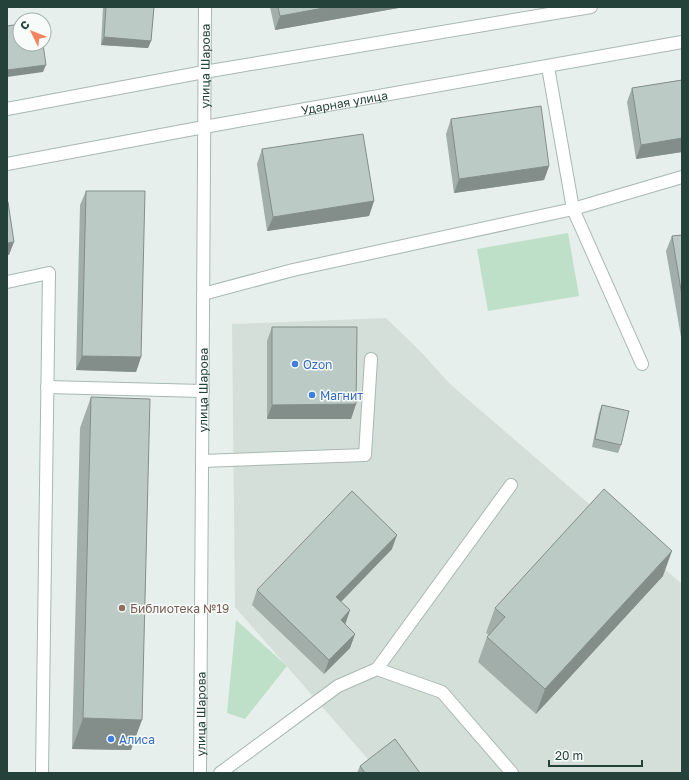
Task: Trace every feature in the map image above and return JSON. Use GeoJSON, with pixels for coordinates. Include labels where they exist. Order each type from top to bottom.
{"type":"FeatureCollection","features":[{"type":"Feature","properties":{"kind":"street","name":"улица Шарова"},"geometry":{"type":"LineString","coordinates":[[200,773],[205,7]]}},
{"type":"Feature","properties":{"kind":"street"},"geometry":{"type":"LineString","coordinates":[[7,109],[204,72],[591,7]]}},
{"type":"Feature","properties":{"kind":"street","name":"Ударная улица"},"geometry":{"type":"LineString","coordinates":[[7,164],[204,127],[682,42]]}},
{"type":"Feature","properties":{"kind":"street"},"geometry":{"type":"LineString","coordinates":[[548,67],[573,209],[642,364]]}},
{"type":"Feature","properties":{"kind":"street"},"geometry":{"type":"LineString","coordinates":[[203,294],[293,270],[573,209],[682,177]]}},
{"type":"Feature","properties":{"kind":"street"},"geometry":{"type":"LineString","coordinates":[[7,282],[49,274],[42,773]]}},
{"type":"Feature","properties":{"kind":"street"},"geometry":{"type":"LineString","coordinates":[[202,461],[366,455],[371,359]]}},
{"type":"Feature","properties":{"kind":"street"},"geometry":{"type":"LineString","coordinates":[[47,387],[203,391]]}},
{"type":"Feature","properties":{"kind":"street"},"geometry":{"type":"LineString","coordinates":[[220,773],[338,686],[377,669],[511,485]]}},
{"type":"Feature","properties":{"kind":"street"},"geometry":{"type":"LineString","coordinates":[[377,669],[442,692],[512,773]]}},
{"type":"Feature","properties":{"kind":"shaded area"},"geometry":{"type":"Polygon","coordinates":[[[386,318],[421,352],[450,384],[682,584],[682,773],[380,773],[235,607],[232,324],[386,318]]]}},
{"type":"Feature","properties":{"kind":"green space"},"geometry":{"type":"Polygon","coordinates":[[[568,233],[579,296],[488,311],[477,249],[568,233]]]}},
{"type":"Feature","properties":{"kind":"green space"},"geometry":{"type":"Polygon","coordinates":[[[236,620],[287,666],[245,719],[227,713],[236,620]]]}},
{"type":"Feature","properties":{"kind":"building"},"geometry":{"type":"Polygon","coordinates":[[[106,7],[154,7],[151,41],[104,37],[106,7]]]}},
{"type":"Feature","properties":{"kind":"building"},"geometry":{"type":"Polygon","coordinates":[[[278,7],[329,7],[280,16],[278,7]]]}},
{"type":"Feature","properties":{"kind":"building"},"geometry":{"type":"Polygon","coordinates":[[[12,25],[12,52],[44,52],[46,65],[7,70],[7,26],[12,25]]]}},
{"type":"Feature","properties":{"kind":"building"},"geometry":{"type":"Polygon","coordinates":[[[682,80],[682,138],[641,145],[632,88],[682,80]]]}},
{"type":"Feature","properties":{"kind":"building"},"geometry":{"type":"Polygon","coordinates":[[[541,106],[549,166],[459,179],[451,119],[541,106]]]}},
{"type":"Feature","properties":{"kind":"building"},"geometry":{"type":"Polygon","coordinates":[[[363,134],[374,201],[273,217],[262,149],[363,134]]]}},
{"type":"Feature","properties":{"kind":"building"},"geometry":{"type":"Polygon","coordinates":[[[86,191],[145,191],[141,357],[82,356],[86,191]]]}},
{"type":"Feature","properties":{"kind":"building"},"geometry":{"type":"Polygon","coordinates":[[[7,202],[14,242],[7,243],[7,202]]]}},
{"type":"Feature","properties":{"kind":"building"},"geometry":{"type":"Polygon","coordinates":[[[682,235],[682,296],[672,236],[682,235]]]}},
{"type":"Feature","properties":{"kind":"building"},"geometry":{"type":"Polygon","coordinates":[[[272,327],[357,327],[356,404],[272,405],[272,327]]]}},
{"type":"Feature","properties":{"kind":"building"},"geometry":{"type":"Polygon","coordinates":[[[91,397],[150,399],[142,720],[83,718],[91,397]]]}},
{"type":"Feature","properties":{"kind":"building"},"geometry":{"type":"Polygon","coordinates":[[[602,405],[629,411],[621,445],[595,439],[602,405]]]}},
{"type":"Feature","properties":{"kind":"building"},"geometry":{"type":"Polygon","coordinates":[[[604,489],[672,551],[545,689],[487,637],[505,617],[495,608],[604,489]]]}},
{"type":"Feature","properties":{"kind":"building"},"geometry":{"type":"Polygon","coordinates":[[[352,491],[397,535],[336,597],[350,610],[341,620],[355,634],[329,660],[257,590],[352,491]]]}},
{"type":"Feature","properties":{"kind":"building"},"geometry":{"type":"Polygon","coordinates":[[[395,739],[420,773],[365,773],[360,766],[395,739]]]}},
{"type":"Feature","properties":{"kind":"place","name":"Ozon"},"geometry":{"type":"Point","coordinates":[295,364]}},
{"type":"Feature","properties":{"kind":"place","name":"Магнит"},"geometry":{"type":"Point","coordinates":[312,395]}},
{"type":"Feature","properties":{"kind":"place","name":"Библиотека №19"},"geometry":{"type":"Point","coordinates":[122,608]}},
{"type":"Feature","properties":{"kind":"place","name":"Алиса"},"geometry":{"type":"Point","coordinates":[111,739]}}]}
